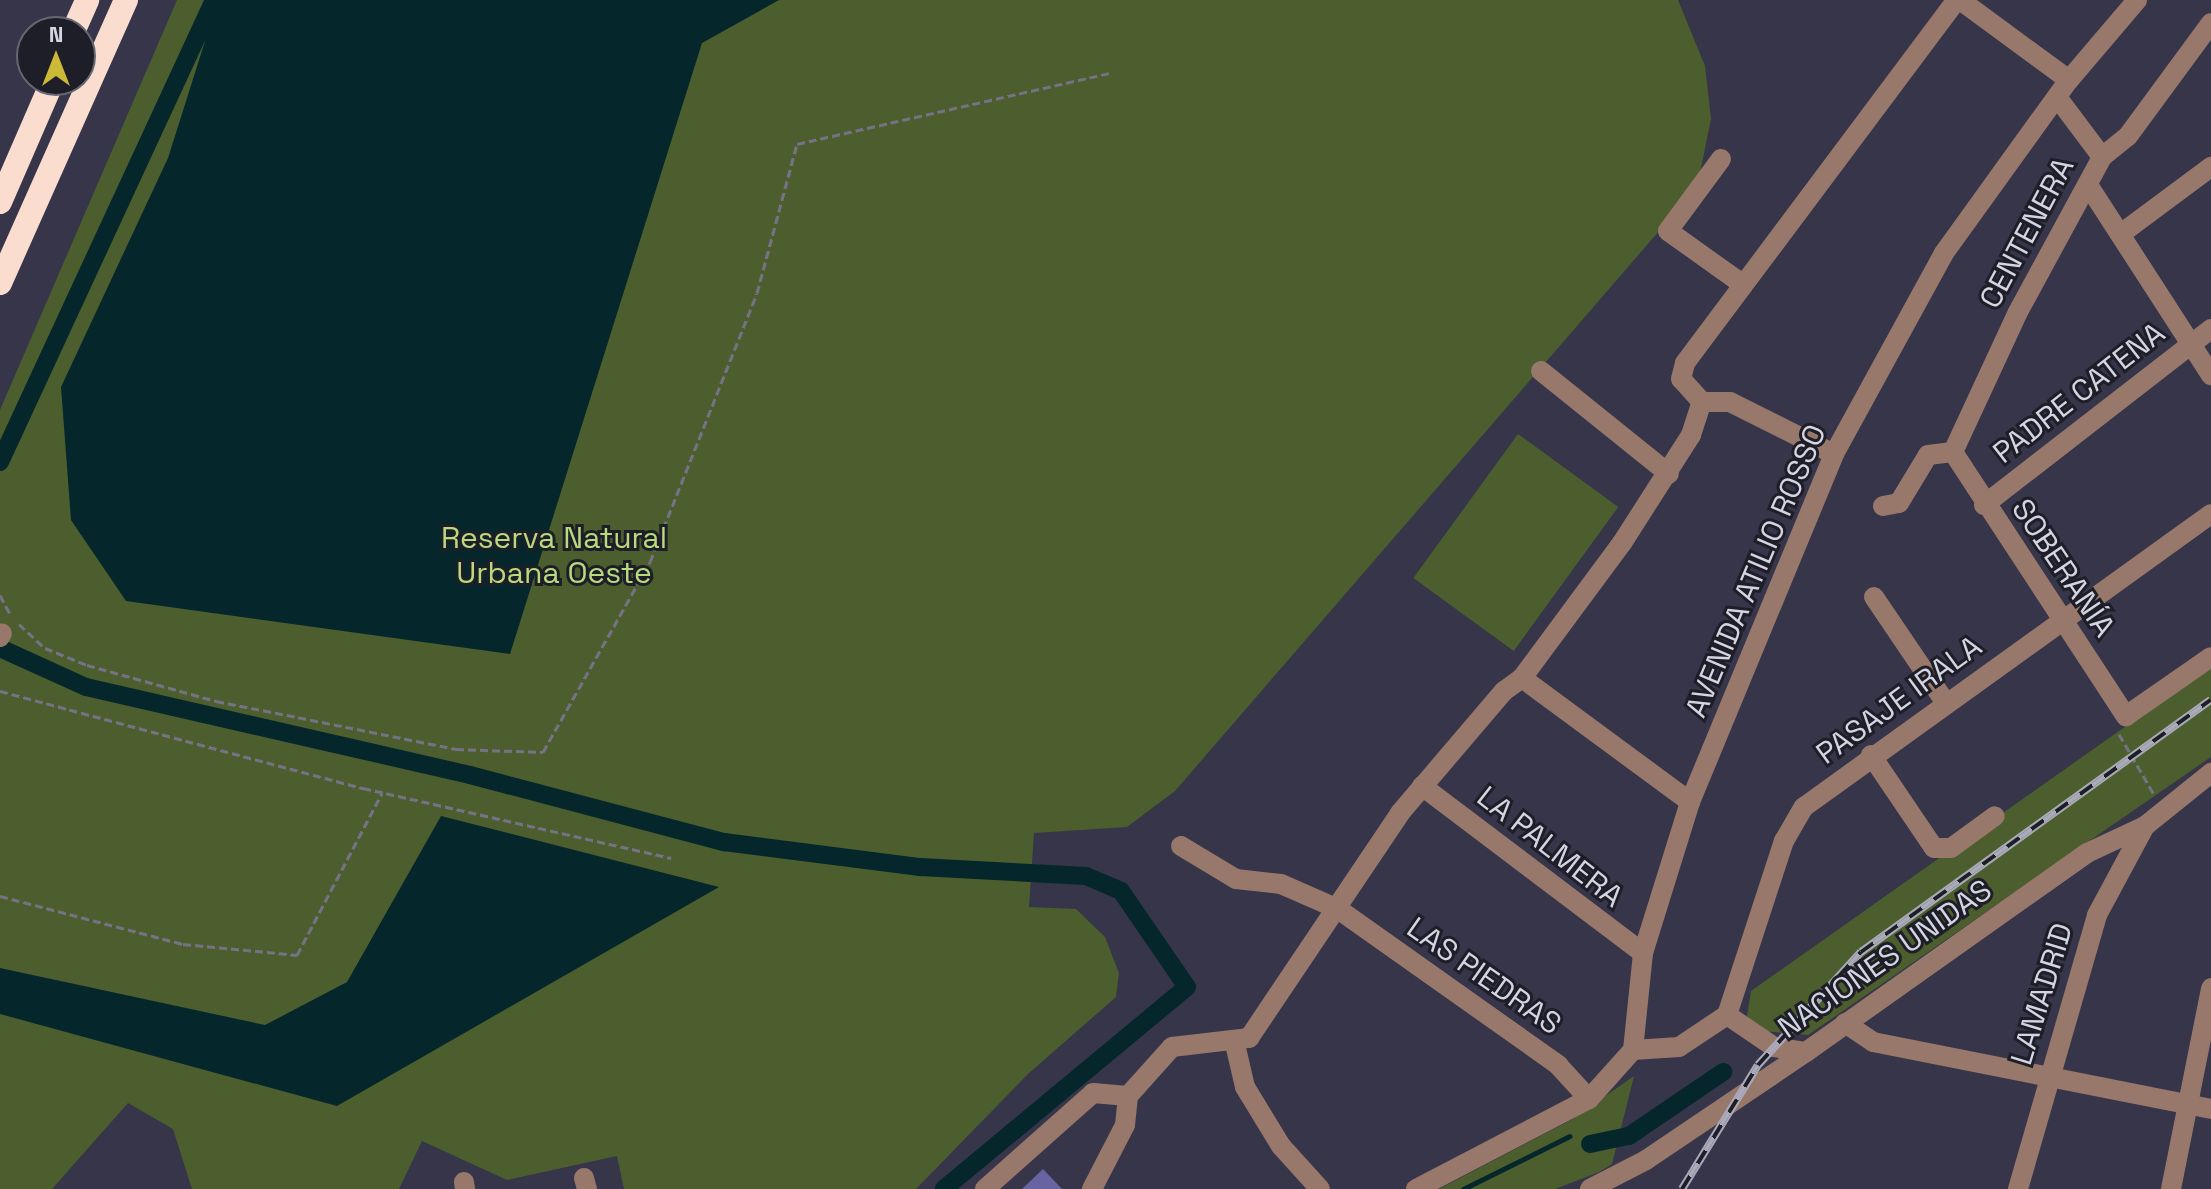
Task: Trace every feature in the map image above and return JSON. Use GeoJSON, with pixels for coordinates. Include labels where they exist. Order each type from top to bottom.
{"type":"FeatureCollection","features":[{"type":"Feature","properties":{"kind":"highway"},"geometry":{"type":"LineString","coordinates":[[0,283],[128,0]]}},
{"type":"Feature","properties":{"kind":"highway"},"geometry":{"type":"LineString","coordinates":[[0,202],[46,96]]}},
{"type":"Feature","properties":{"kind":"street"},"geometry":{"type":"LineString","coordinates":[[1702,402],[1681,372],[1741,283],[1959,0],[2063,88],[2102,157]]}},
{"type":"Feature","properties":{"kind":"street","name":"AVENIDA ATILIO ROSSO"},"geometry":{"type":"LineString","coordinates":[[1633,1050],[1643,953],[1690,802],[1834,454],[1930,275],[2063,88],[2137,0]]}},
{"type":"Feature","properties":{"kind":"street","name":"CENTENERA"},"geometry":{"type":"LineString","coordinates":[[1953,452],[2018,312],[2090,188],[2102,157],[2128,136],[2211,23]]}},
{"type":"Feature","properties":{"kind":"street"},"geometry":{"type":"LineString","coordinates":[[1721,159],[1668,231],[1741,283]]}},
{"type":"Feature","properties":{"kind":"street"},"geometry":{"type":"LineString","coordinates":[[2122,233],[2211,167]]}},
{"type":"Feature","properties":{"kind":"street"},"geometry":{"type":"LineString","coordinates":[[2090,188],[2122,233],[2211,375]]}},
{"type":"Feature","properties":{"kind":"street","name":"PADRE CATENA"},"geometry":{"type":"LineString","coordinates":[[1984,505],[2211,329]]}},
{"type":"Feature","properties":{"kind":"street"},"geometry":{"type":"LineString","coordinates":[[1541,371],[1669,474]]}},
{"type":"Feature","properties":{"kind":"street"},"geometry":{"type":"LineString","coordinates":[[1702,402],[1730,402],[1834,454]]}},
{"type":"Feature","properties":{"kind":"street"},"geometry":{"type":"LineString","coordinates":[[1092,1189],[1128,1116],[1128,1096],[1182,1042],[1235,1044],[1249,1038],[1422,786],[1522,678],[1669,474],[1702,402]]}},
{"type":"Feature","properties":{"kind":"street"},"geometry":{"type":"LineString","coordinates":[[1883,506],[1899,503],[1928,455],[1953,452]]}},
{"type":"Feature","properties":{"kind":"street","name":"SOBERANÍA"},"geometry":{"type":"LineString","coordinates":[[1953,452],[1984,505],[2126,716]]}},
{"type":"Feature","properties":{"kind":"street","name":"PASAJE IRALA"},"geometry":{"type":"LineString","coordinates":[[1727,1015],[1790,826],[1871,755],[2211,514]]}},
{"type":"Feature","properties":{"kind":"street"},"geometry":{"type":"LineString","coordinates":[[1874,597],[1945,702]]}},
{"type":"Feature","properties":{"kind":"street"},"geometry":{"type":"LineString","coordinates":[[2126,716],[2211,657]]}},
{"type":"Feature","properties":{"kind":"street"},"geometry":{"type":"LineString","coordinates":[[1522,678],[1690,802]]}},
{"type":"Feature","properties":{"kind":"street"},"geometry":{"type":"LineString","coordinates":[[1871,755],[1934,848],[1951,848],[1995,816]]}},
{"type":"Feature","properties":{"kind":"street","name":"NACIONES UNIDAS"},"geometry":{"type":"LineString","coordinates":[[1590,1189],[1646,1160],[1806,1052],[2087,853],[2145,826],[2211,773]]}},
{"type":"Feature","properties":{"kind":"street","name":"LA PALMERA"},"geometry":{"type":"LineString","coordinates":[[1422,786],[1643,953]]}},
{"type":"Feature","properties":{"kind":"street","name":"LAMADRID"},"geometry":{"type":"LineString","coordinates":[[2018,1189],[2048,1075],[2097,915],[2145,826]]}},
{"type":"Feature","properties":{"kind":"street","name":"LAS PIEDRAS"},"geometry":{"type":"LineString","coordinates":[[1181,846],[1236,879],[1281,884],[1338,909],[1558,1065],[1589,1099]]}},
{"type":"Feature","properties":{"kind":"street"},"geometry":{"type":"LineString","coordinates":[[2171,1189],[2211,988]]}},
{"type":"Feature","properties":{"kind":"street"},"geometry":{"type":"LineString","coordinates":[[1416,1189],[1589,1099],[1633,1050],[1679,1047],[1727,1015],[1758,1039],[1806,1052]]}},
{"type":"Feature","properties":{"kind":"street"},"geometry":{"type":"LineString","coordinates":[[1845,1023],[1873,1042],[2211,1109]]}},
{"type":"Feature","properties":{"kind":"street"},"geometry":{"type":"LineString","coordinates":[[1748,1089],[1758,1065],[1758,1039]]}},
{"type":"Feature","properties":{"kind":"street"},"geometry":{"type":"LineString","coordinates":[[1235,1044],[1245,1087],[1281,1146],[1320,1189]]}},
{"type":"Feature","properties":{"kind":"street"},"geometry":{"type":"LineString","coordinates":[[985,1189],[1093,1093],[1128,1096]]}},
{"type":"Feature","properties":{"kind":"path"},"geometry":{"type":"LineString","coordinates":[[0,595],[7,612],[45,648],[87,665],[216,701],[456,749],[543,752],[650,562],[757,293],[797,144],[1109,73]]}},
{"type":"Feature","properties":{"kind":"path"},"geometry":{"type":"LineString","coordinates":[[0,691],[382,791],[671,858]]}},
{"type":"Feature","properties":{"kind":"path"},"geometry":{"type":"LineString","coordinates":[[2126,716],[2118,732],[2148,788]]}},
{"type":"Feature","properties":{"kind":"path"},"geometry":{"type":"LineString","coordinates":[[0,896],[183,944],[297,955],[382,791]]}},
{"type":"Feature","properties":{"kind":"green space","name":"Reserva Natural Urbana Oeste"},"geometry":{"type":"Polygon","coordinates":[[[177,0],[1678,0],[1705,66],[1711,119],[1699,178],[1679,208],[1175,791],[1127,827],[1034,833],[1029,907],[1076,909],[1105,937],[1119,973],[1116,997],[1028,1074],[916,1189],[624,1189],[617,1156],[507,1180],[422,1141],[399,1189],[192,1189],[173,1129],[128,1103],[52,1189],[0,1189],[0,410],[177,0]]]}},
{"type":"Feature","properties":{"kind":"green space"},"geometry":{"type":"Polygon","coordinates":[[[1518,434],[1618,507],[1514,651],[1413,578],[1518,434]]]}},
{"type":"Feature","properties":{"kind":"green space"},"geometry":{"type":"Polygon","coordinates":[[[2211,666],[2211,757],[1808,1035],[1762,1031],[1747,1016],[1751,991],[2211,666]]]}},
{"type":"Feature","properties":{"kind":"green space"},"geometry":{"type":"Polygon","coordinates":[[[1634,1076],[1612,1164],[1599,1172],[1555,1189],[1439,1189],[1571,1120],[1634,1076]]]}},
{"type":"Feature","properties":{"kind":"shaded area"},"geometry":{"type":"Polygon","coordinates":[[[218,0],[779,0],[702,43],[510,654],[126,601],[71,520],[61,387],[168,158],[218,0]]]}},
{"type":"Feature","properties":{"kind":"shaded area"},"geometry":{"type":"Polygon","coordinates":[[[441,816],[719,887],[337,1106],[0,1014],[0,968],[265,1025],[347,982],[441,816]]]}},
{"type":"Feature","properties":{"kind":"building"},"geometry":{"type":"Polygon","coordinates":[[[1043,1169],[1062,1189],[1022,1189],[1043,1169]]]}},
{"type":"Feature","properties":{"kind":"waterway"},"geometry":{"type":"LineString","coordinates":[[0,462],[214,0]]}},
{"type":"Feature","properties":{"kind":"waterway"},"geometry":{"type":"LineString","coordinates":[[0,648],[86,687],[470,775],[724,842],[920,867],[1086,876],[1121,891],[1187,987],[944,1189]]}},
{"type":"Feature","properties":{"kind":"waterway"},"geometry":{"type":"LineString","coordinates":[[1590,1144],[1629,1136],[1723,1072]]}},
{"type":"Feature","properties":{"kind":"waterway"},"geometry":{"type":"LineString","coordinates":[[1463,1189],[1570,1136]]}},
{"type":"Feature","properties":{"kind":"railway"},"geometry":{"type":"LineString","coordinates":[[1682,1189],[1758,1065],[1861,952],[2211,700]]}}]}
